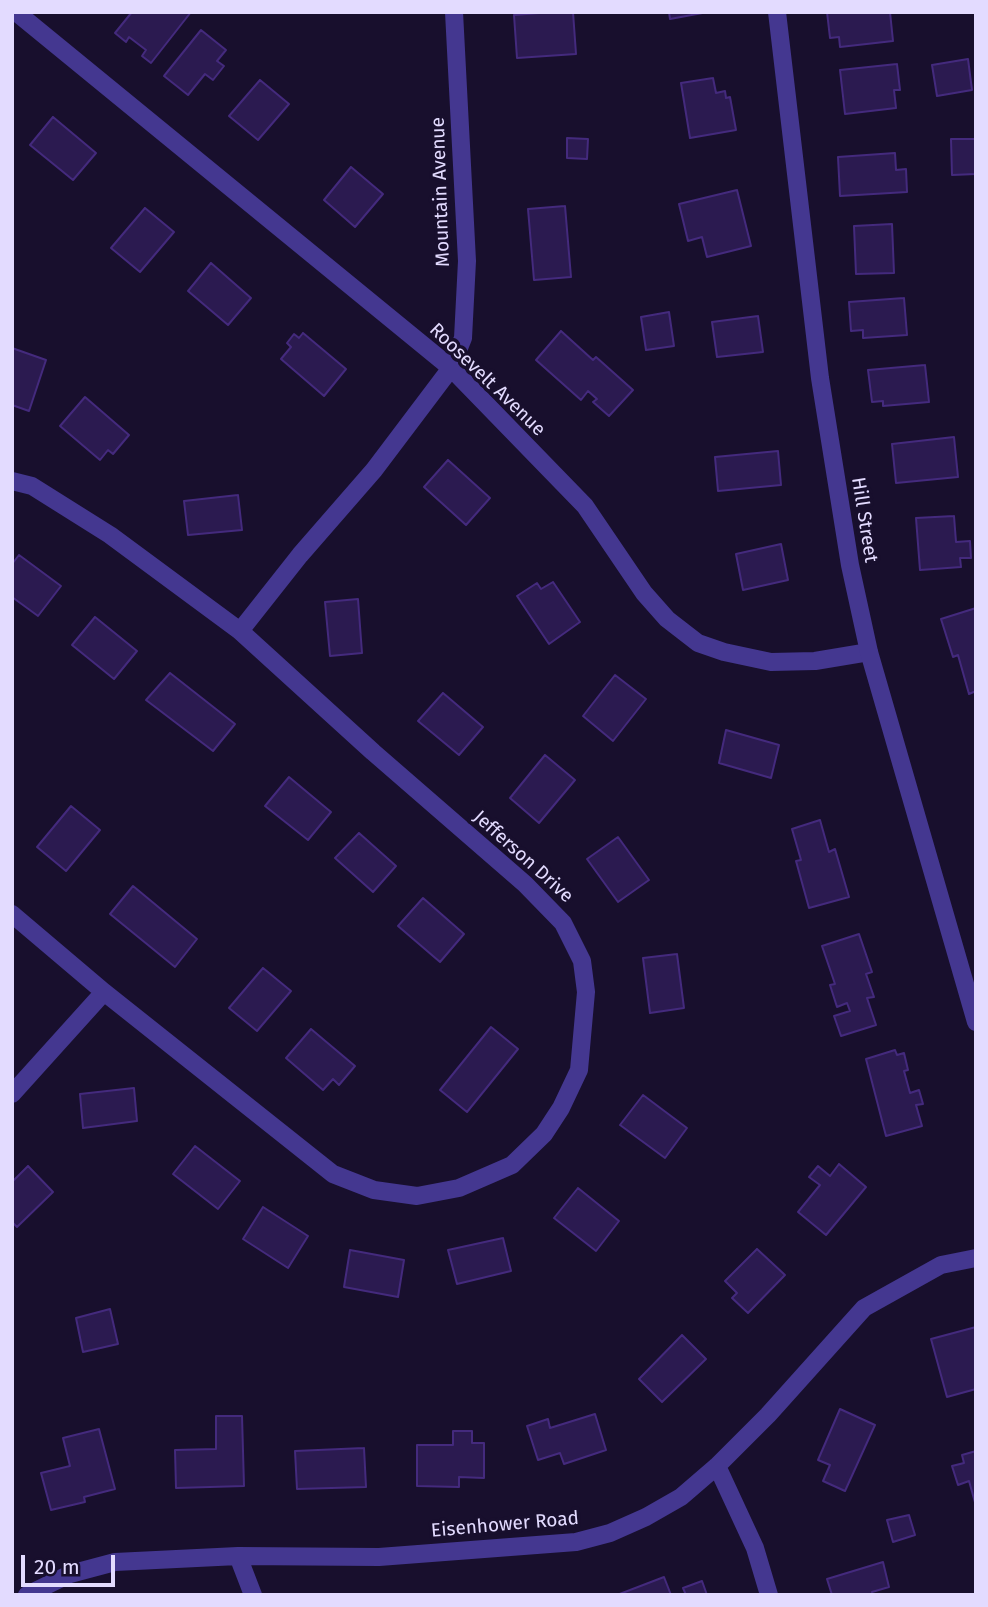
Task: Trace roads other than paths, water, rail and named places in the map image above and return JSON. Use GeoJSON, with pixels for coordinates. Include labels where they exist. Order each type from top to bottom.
{"type":"FeatureCollection","features":[{"type":"Feature","properties":{"kind":"street","name":"Roosevelt Avenue"},"geometry":{"type":"LineString","coordinates":[[16,12],[451,369],[584,506],[644,593],[667,619],[698,643],[724,652],[771,662],[815,661],[869,652]]}},
{"type":"Feature","properties":{"kind":"street","name":"Mountain Avenue"},"geometry":{"type":"LineString","coordinates":[[451,369],[463,338],[467,261],[454,12]]}},
{"type":"Feature","properties":{"kind":"street","name":"Hill Street"},"geometry":{"type":"LineString","coordinates":[[777,12],[820,378],[850,565],[869,652],[976,1022]]}},
{"type":"Feature","properties":{"kind":"street"},"geometry":{"type":"LineString","coordinates":[[240,631],[300,555],[374,470],[451,369]]}},
{"type":"Feature","properties":{"kind":"street","name":"Jefferson Drive"},"geometry":{"type":"LineString","coordinates":[[12,481],[32,486],[110,535],[240,631],[373,752],[525,884],[564,923],[582,961],[586,992],[579,1070],[561,1108],[544,1134],[512,1165],[459,1188],[417,1196],[374,1190],[333,1174],[104,992],[12,914]]}},
{"type":"Feature","properties":{"kind":"street"},"geometry":{"type":"LineString","coordinates":[[12,1094],[104,992]]}},
{"type":"Feature","properties":{"kind":"street","name":"Eisenhower Road"},"geometry":{"type":"LineString","coordinates":[[27,1595],[70,1574],[115,1562],[238,1556],[379,1557],[576,1542],[610,1532],[646,1517],[681,1497],[717,1466],[768,1415],[864,1308],[941,1265],[976,1258]]}},
{"type":"Feature","properties":{"kind":"street"},"geometry":{"type":"LineString","coordinates":[[717,1466],[755,1548],[769,1595]]}},
{"type":"Feature","properties":{"kind":"street"},"geometry":{"type":"LineString","coordinates":[[238,1556],[253,1595]]}}]}
